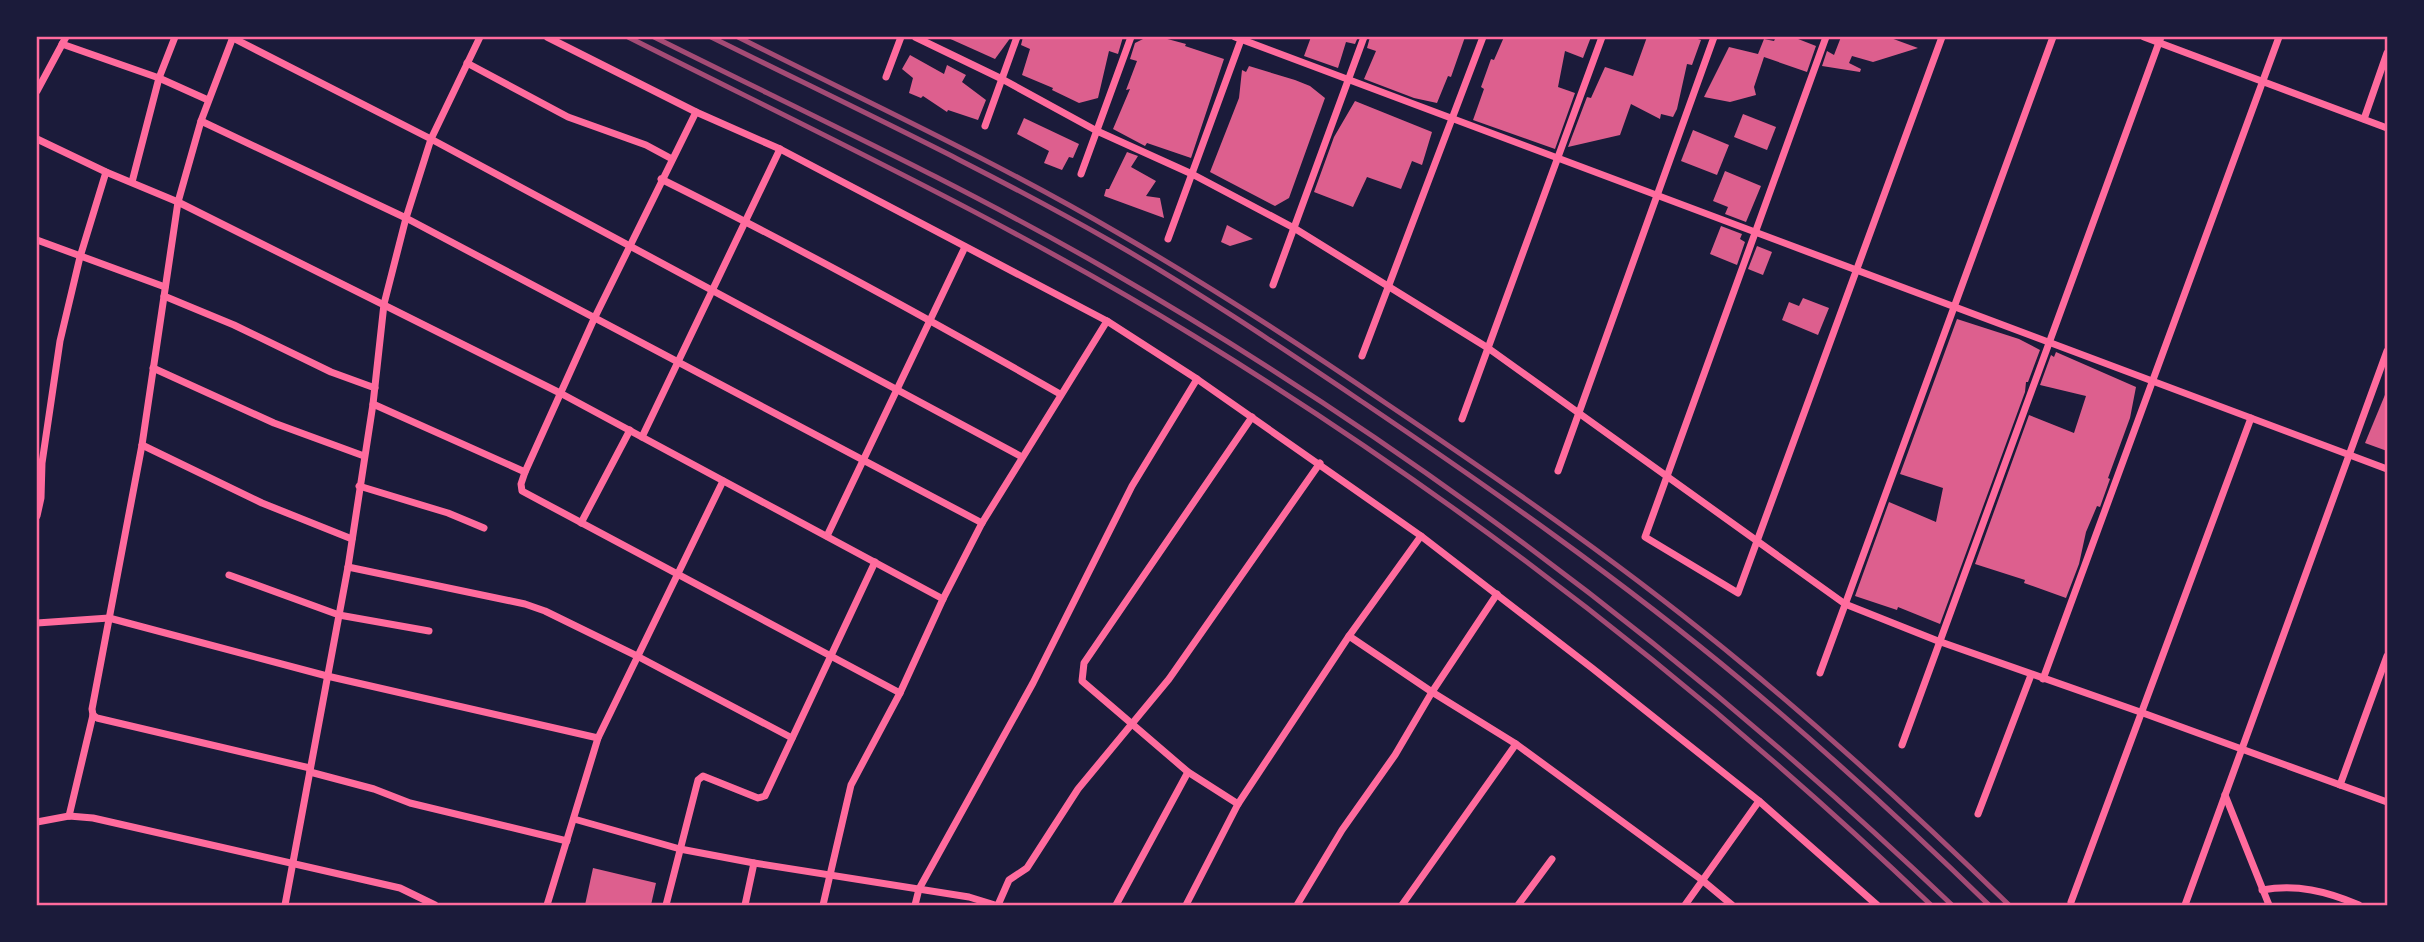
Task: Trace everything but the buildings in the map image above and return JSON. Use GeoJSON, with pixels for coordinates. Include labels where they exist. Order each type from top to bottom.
{"type":"FeatureCollection","features":[{"type":"Feature","properties":{"kind":"street"},"geometry":{"type":"LineString","coordinates":[[132,182],[159,78],[175,37]]}},
{"type":"Feature","properties":{"kind":"street"},"geometry":{"type":"LineString","coordinates":[[68,816],[93,715],[142,445],[178,202],[201,121],[232,37],[431,139],[1022,457]]}},
{"type":"Feature","properties":{"kind":"street"},"geometry":{"type":"LineString","coordinates":[[285,905],[348,567],[373,404],[384,304],[431,139],[480,37]]}},
{"type":"Feature","properties":{"kind":"street"},"geometry":{"type":"LineString","coordinates":[[547,37],[696,111],[780,149],[1107,321],[1197,379],[1320,463],[1497,594],[1759,801],[1877,905]]}},
{"type":"Feature","properties":{"kind":"street"},"geometry":{"type":"LineString","coordinates":[[886,77],[901,37]]}},
{"type":"Feature","properties":{"kind":"street"},"geometry":{"type":"LineString","coordinates":[[915,37],[1002,79],[1097,131],[1192,174],[1294,228],[1488,348],[1845,604],[2031,675],[2387,802]]}},
{"type":"Feature","properties":{"kind":"street"},"geometry":{"type":"LineString","coordinates":[[985,126],[1017,37]]}},
{"type":"Feature","properties":{"kind":"street"},"geometry":{"type":"LineString","coordinates":[[1081,174],[1131,37]]}},
{"type":"Feature","properties":{"kind":"street"},"geometry":{"type":"LineString","coordinates":[[1273,285],[1364,37]]}},
{"type":"Feature","properties":{"kind":"street"},"geometry":{"type":"LineString","coordinates":[[1362,356],[1483,37]]}},
{"type":"Feature","properties":{"kind":"street"},"geometry":{"type":"LineString","coordinates":[[1462,419],[1602,37]]}},
{"type":"Feature","properties":{"kind":"street"},"geometry":{"type":"LineString","coordinates":[[1558,471],[1714,37]]}},
{"type":"Feature","properties":{"kind":"street"},"geometry":{"type":"LineString","coordinates":[[1826,37],[1645,537],[1738,593],[1942,37]]}},
{"type":"Feature","properties":{"kind":"street"},"geometry":{"type":"LineString","coordinates":[[1820,673],[2053,37]]}},
{"type":"Feature","properties":{"kind":"street"},"geometry":{"type":"LineString","coordinates":[[2144,37],[2160,40],[2387,128]]}},
{"type":"Feature","properties":{"kind":"street"},"geometry":{"type":"LineString","coordinates":[[2043,679],[2280,37]]}},
{"type":"Feature","properties":{"kind":"street"},"geometry":{"type":"LineString","coordinates":[[1168,239],[1240,38],[2387,469]]}},
{"type":"Feature","properties":{"kind":"street"},"geometry":{"type":"LineString","coordinates":[[1902,745],[2160,40]]}},
{"type":"Feature","properties":{"kind":"street"},"geometry":{"type":"LineString","coordinates":[[37,91],[64,41],[208,100]]}},
{"type":"Feature","properties":{"kind":"street"},"geometry":{"type":"LineString","coordinates":[[2364,119],[2387,54]]}},
{"type":"Feature","properties":{"kind":"street"},"geometry":{"type":"LineString","coordinates":[[467,63],[551,109],[646,145],[672,159]]}},
{"type":"Feature","properties":{"kind":"street"},"geometry":{"type":"LineString","coordinates":[[696,111],[594,319],[525,472],[522,491],[900,693]]}},
{"type":"Feature","properties":{"kind":"street"},"geometry":{"type":"LineString","coordinates":[[201,121],[407,218],[982,523]]}},
{"type":"Feature","properties":{"kind":"street"},"geometry":{"type":"LineString","coordinates":[[37,139],[178,202],[562,394],[943,599]]}},
{"type":"Feature","properties":{"kind":"street"},"geometry":{"type":"LineString","coordinates":[[642,437],[714,292],[744,221],[780,149]]}},
{"type":"Feature","properties":{"kind":"street"},"geometry":{"type":"LineString","coordinates":[[37,516],[60,341],[80,257],[106,172]]}},
{"type":"Feature","properties":{"kind":"street"},"geometry":{"type":"LineString","coordinates":[[661,179],[930,320],[1060,394]]}},
{"type":"Feature","properties":{"kind":"street"},"geometry":{"type":"LineString","coordinates":[[37,240],[165,287]]}},
{"type":"Feature","properties":{"kind":"street"},"geometry":{"type":"LineString","coordinates":[[827,536],[965,247]]}},
{"type":"Feature","properties":{"kind":"street"},"geometry":{"type":"LineString","coordinates":[[164,296],[234,324],[331,372],[374,388]]}},
{"type":"Feature","properties":{"kind":"street"},"geometry":{"type":"LineString","coordinates":[[823,905],[851,785],[900,693],[943,599],[982,523],[1107,321]]}},
{"type":"Feature","properties":{"kind":"street"},"geometry":{"type":"LineString","coordinates":[[2185,905],[2387,351]]}},
{"type":"Feature","properties":{"kind":"street"},"geometry":{"type":"LineString","coordinates":[[153,368],[274,424],[364,456]]}},
{"type":"Feature","properties":{"kind":"street"},"geometry":{"type":"LineString","coordinates":[[915,905],[919,889],[1033,683],[1132,486],[1197,379]]}},
{"type":"Feature","properties":{"kind":"street"},"geometry":{"type":"LineString","coordinates":[[373,404],[525,472]]}},
{"type":"Feature","properties":{"kind":"street"},"geometry":{"type":"LineString","coordinates":[[1238,804],[1188,772],[1082,681],[1084,663],[1252,416]]}},
{"type":"Feature","properties":{"kind":"street"},"geometry":{"type":"LineString","coordinates":[[2071,902],[2251,418]]}},
{"type":"Feature","properties":{"kind":"street"},"geometry":{"type":"LineString","coordinates":[[581,523],[630,430]]}},
{"type":"Feature","properties":{"kind":"street"},"geometry":{"type":"LineString","coordinates":[[142,445],[262,503],[352,539]]}},
{"type":"Feature","properties":{"kind":"street"},"geometry":{"type":"LineString","coordinates":[[574,819],[680,849],[969,897],[997,905],[1009,880],[1027,868],[1078,789],[1169,679],[1320,463]]}},
{"type":"Feature","properties":{"kind":"street"},"geometry":{"type":"LineString","coordinates":[[547,905],[598,738],[723,481]]}},
{"type":"Feature","properties":{"kind":"street"},"geometry":{"type":"LineString","coordinates":[[359,486],[448,513],[484,528]]}},
{"type":"Feature","properties":{"kind":"street"},"geometry":{"type":"LineString","coordinates":[[1186,905],[1238,804],[1349,636],[1421,536]]}},
{"type":"Feature","properties":{"kind":"street"},"geometry":{"type":"LineString","coordinates":[[666,905],[700,777],[765,796],[875,562]]}},
{"type":"Feature","properties":{"kind":"street"},"geometry":{"type":"LineString","coordinates":[[348,567],[525,604],[545,611],[792,738]]}},
{"type":"Feature","properties":{"kind":"street"},"geometry":{"type":"LineString","coordinates":[[229,575],[339,615],[429,631]]}},
{"type":"Feature","properties":{"kind":"street"},"geometry":{"type":"LineString","coordinates":[[1297,905],[1342,830],[1395,755],[1432,692],[1497,594]]}},
{"type":"Feature","properties":{"kind":"street"},"geometry":{"type":"LineString","coordinates":[[37,623],[109,618],[327,676],[598,738]]}},
{"type":"Feature","properties":{"kind":"street"},"geometry":{"type":"LineString","coordinates":[[1349,636],[1516,744],[1702,880],[1732,905]]}},
{"type":"Feature","properties":{"kind":"street"},"geometry":{"type":"LineString","coordinates":[[2340,785],[2387,656]]}},
{"type":"Feature","properties":{"kind":"street"},"geometry":{"type":"LineString","coordinates":[[1978,814],[2031,675]]}},
{"type":"Feature","properties":{"kind":"street"},"geometry":{"type":"LineString","coordinates":[[93,715],[310,770],[410,803],[567,841]]}},
{"type":"Feature","properties":{"kind":"street"},"geometry":{"type":"LineString","coordinates":[[1402,905],[1516,744]]}},
{"type":"Feature","properties":{"kind":"street"},"geometry":{"type":"LineString","coordinates":[[1116,905],[1188,772]]}},
{"type":"Feature","properties":{"kind":"street"},"geometry":{"type":"LineString","coordinates":[[2225,794],[2269,905]]}},
{"type":"Feature","properties":{"kind":"street"},"geometry":{"type":"LineString","coordinates":[[1685,905],[1759,801]]}},
{"type":"Feature","properties":{"kind":"street"},"geometry":{"type":"LineString","coordinates":[[37,822],[68,816],[93,818],[400,888],[435,905]]}},
{"type":"Feature","properties":{"kind":"street"},"geometry":{"type":"LineString","coordinates":[[1518,905],[1552,859]]}},
{"type":"Feature","properties":{"kind":"street"},"geometry":{"type":"LineString","coordinates":[[745,905],[754,863]]}},
{"type":"Feature","properties":{"kind":"street"},"geometry":{"type":"LineString","coordinates":[[2262,890],[2306,888],[2334,894],[2359,905]]}},
{"type":"Feature","properties":{"kind":"railway"},"geometry":{"type":"LineString","coordinates":[[628,37],[985,217],[1125,295],[1293,398],[1485,531],[1669,673],[1758,748],[1931,905]]}},
{"type":"Feature","properties":{"kind":"railway"},"geometry":{"type":"LineString","coordinates":[[654,37],[936,177],[1048,236],[1217,335],[1329,407],[1439,482],[1547,561],[1652,643],[1755,727],[1952,905]]}},
{"type":"Feature","properties":{"kind":"railway"},"geometry":{"type":"LineString","coordinates":[[711,37],[1065,215],[1240,321],[1412,436],[1556,537],[1696,643],[1836,762],[1989,905]]}},
{"type":"Feature","properties":{"kind":"railway"},"geometry":{"type":"LineString","coordinates":[[738,37],[977,156],[1118,233],[1254,316],[1433,435],[1614,563],[1744,665],[1879,782],[2009,905]]}}]}
